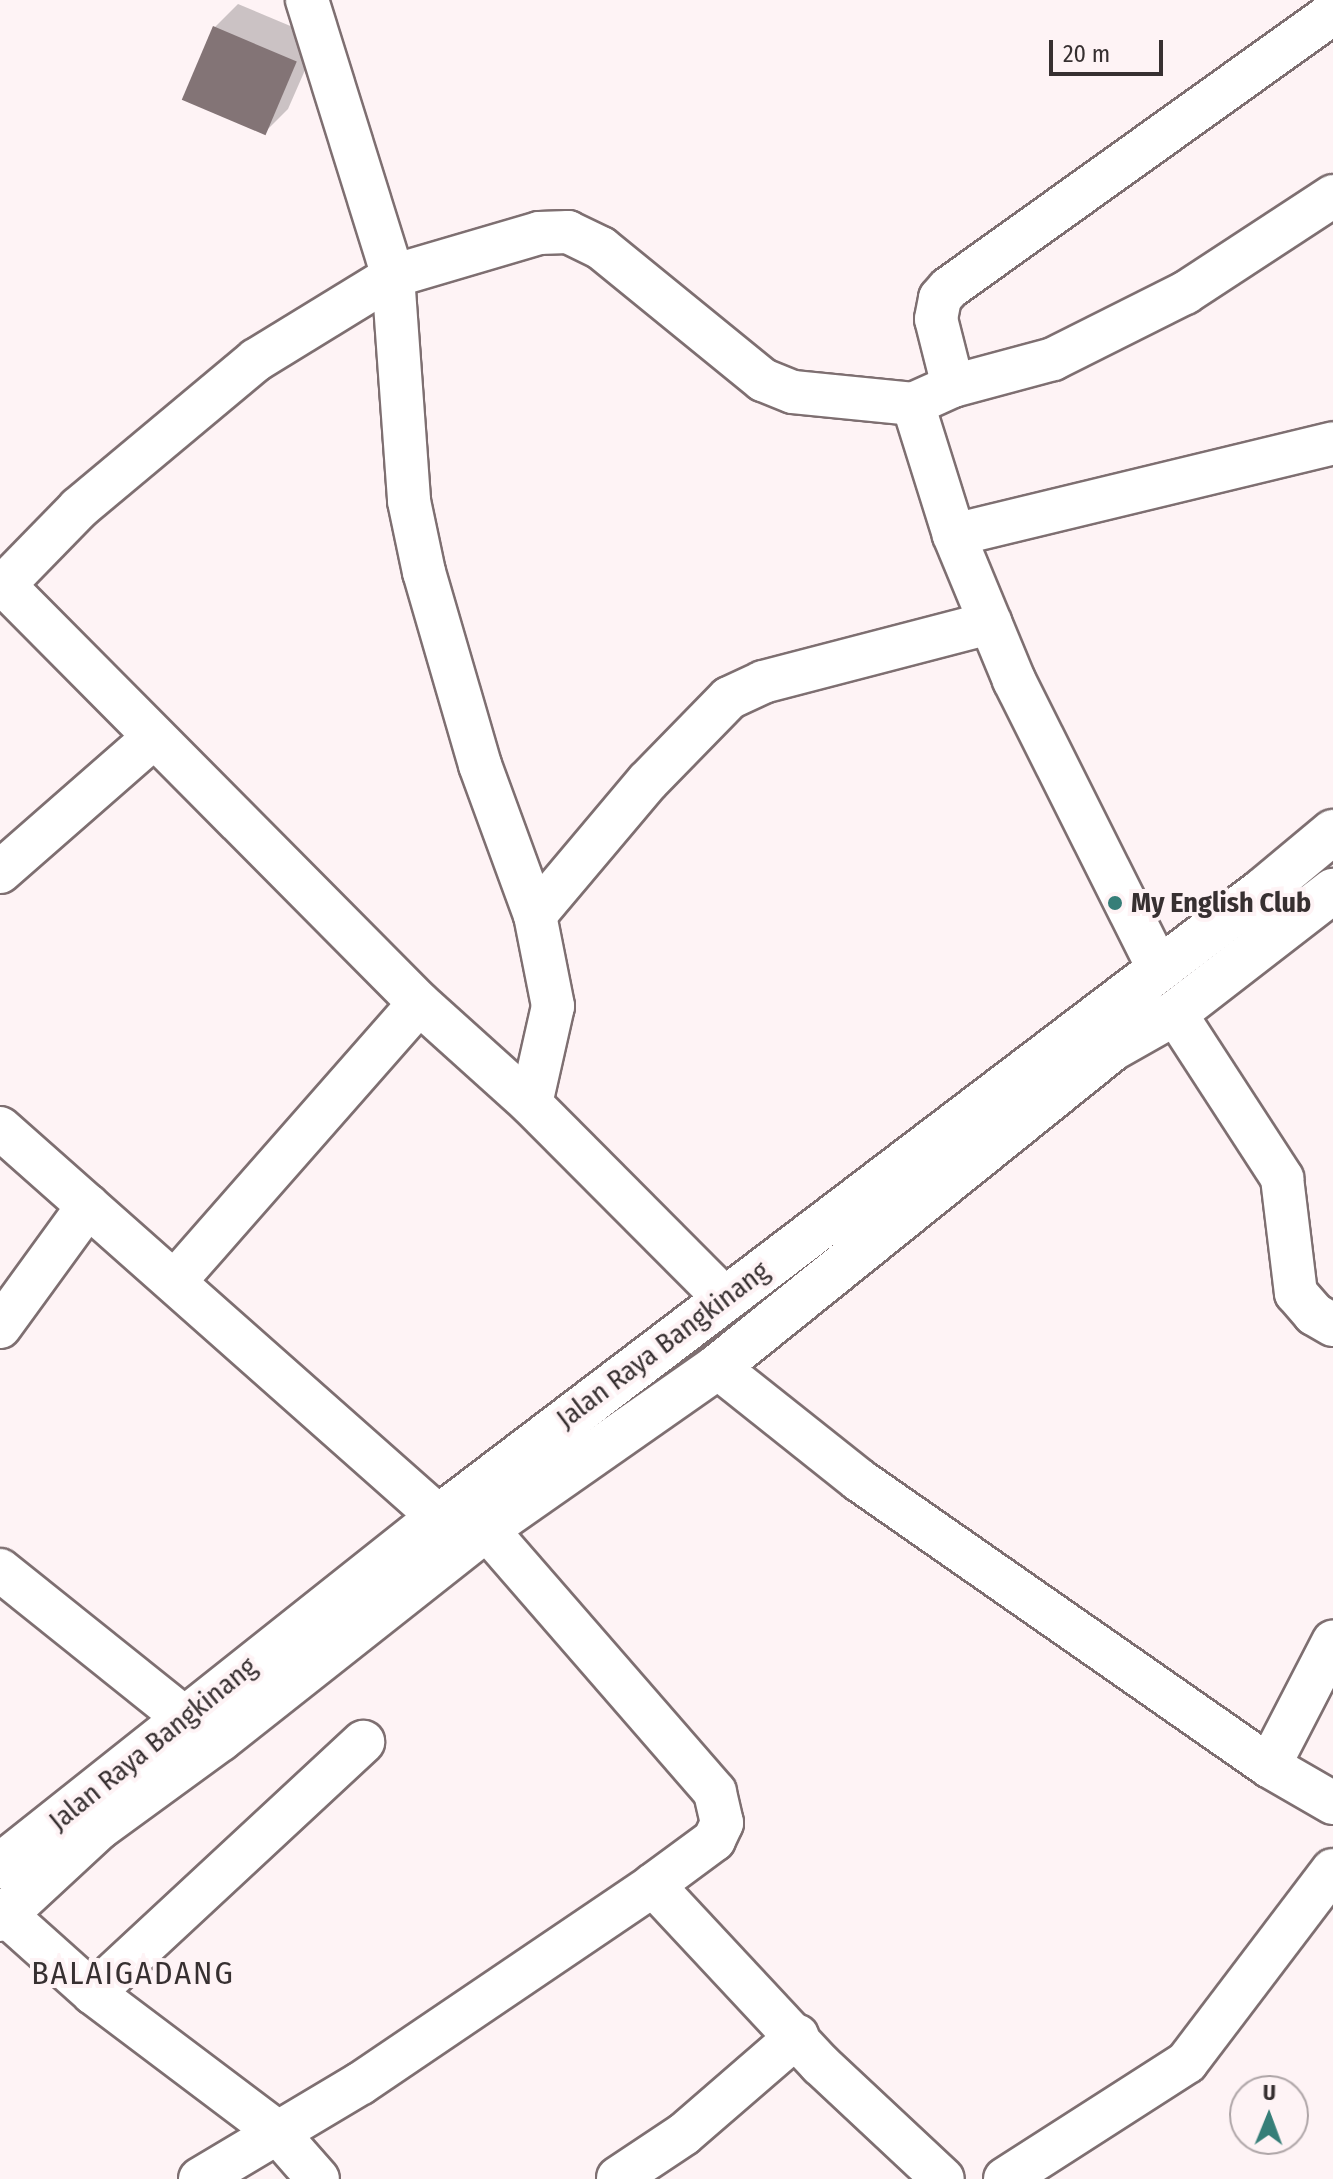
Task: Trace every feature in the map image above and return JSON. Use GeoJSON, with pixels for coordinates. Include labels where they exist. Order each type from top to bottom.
{"type":"FeatureCollection","features":[{"type":"Feature","properties":{"kind":"highway","name":"Jalan Raya Bangkinang"},"geometry":{"type":"LineString","coordinates":[[0,1866],[439,1517],[1333,832]]}},
{"type":"Feature","properties":{"kind":"highway","name":"Jalan Raya Bangkinang"},"geometry":{"type":"LineString","coordinates":[[3,1917],[98,1828],[220,1739],[486,1529],[717,1367],[1113,1048],[1175,1013],[1333,891]]}},
{"type":"Feature","properties":{"kind":"highway"},"geometry":{"type":"LineString","coordinates":[[56,1820],[98,1828]]}},
{"type":"Feature","properties":{"kind":"street"},"geometry":{"type":"LineString","coordinates":[[307,0],[393,276],[409,501],[424,572],[480,765],[535,915],[553,1006],[531,1104]]}},
{"type":"Feature","properties":{"kind":"street"},"geometry":{"type":"LineString","coordinates":[[953,386],[936,319],[940,298],[949,288],[1333,13]]}},
{"type":"Feature","properties":{"kind":"street"},"geometry":{"type":"LineString","coordinates":[[724,1298],[531,1104],[419,1003],[1,585],[79,508],[256,360],[393,276],[539,233],[568,232],[601,248],[763,380],[793,392],[913,404],[953,386],[1011,374],[1106,333],[1203,282],[1333,196]]}},
{"type":"Feature","properties":{"kind":"street"},"geometry":{"type":"LineString","coordinates":[[913,404],[954,535],[990,623],[1158,967]]}},
{"type":"Feature","properties":{"kind":"street"},"geometry":{"type":"LineString","coordinates":[[954,535],[1333,443]]}},
{"type":"Feature","properties":{"kind":"street"},"geometry":{"type":"LineString","coordinates":[[535,915],[648,781],[729,698],[763,682],[990,623]]}},
{"type":"Feature","properties":{"kind":"street"},"geometry":{"type":"LineString","coordinates":[[0,872],[154,737]]}},
{"type":"Feature","properties":{"kind":"street"},"geometry":{"type":"LineString","coordinates":[[176,1280],[419,1003]]}},
{"type":"Feature","properties":{"kind":"street"},"geometry":{"type":"LineString","coordinates":[[1175,1013],[1282,1178],[1296,1293],[1314,1314],[1333,1325]]}},
{"type":"Feature","properties":{"kind":"street"},"geometry":{"type":"LineString","coordinates":[[0,1128],[176,1280],[439,1517]]}},
{"type":"Feature","properties":{"kind":"street"},"geometry":{"type":"LineString","coordinates":[[0,1327],[88,1206]]}},
{"type":"Feature","properties":{"kind":"street"},"geometry":{"type":"LineString","coordinates":[[717,1367],[859,1480],[1269,1766],[1333,1803]]}},
{"type":"Feature","properties":{"kind":"street"},"geometry":{"type":"LineString","coordinates":[[200,2179],[275,2130],[361,2083],[653,1885],[714,1840],[722,1823],[715,1792],[486,1529]]}},
{"type":"Feature","properties":{"kind":"street"},"geometry":{"type":"LineString","coordinates":[[0,1570],[185,1718]]}},
{"type":"Feature","properties":{"kind":"street"},"geometry":{"type":"LineString","coordinates":[[1269,1766],[1333,1642]]}},
{"type":"Feature","properties":{"kind":"street"},"geometry":{"type":"LineString","coordinates":[[93,1993],[363,1742]]}},
{"type":"Feature","properties":{"kind":"street"},"geometry":{"type":"LineString","coordinates":[[1016,2177],[1187,2062],[1333,1870]]}},
{"type":"Feature","properties":{"kind":"street"},"geometry":{"type":"LineString","coordinates":[[653,1885],[797,2036],[943,2179]]}},
{"type":"Feature","properties":{"kind":"street"},"geometry":{"type":"LineString","coordinates":[[3,1917],[93,1993],[275,2130],[318,2179]]}},
{"type":"Feature","properties":{"kind":"street"},"geometry":{"type":"LineString","coordinates":[[618,2178],[684,2134],[797,2036]]}},
{"type":"Feature","properties":{"kind":"building"},"geometry":{"type":"Polygon","coordinates":[[[213,26],[297,62],[266,135],[182,100],[213,26]]]}},
{"type":"Feature","properties":{"kind":"place","name":"My English Club"},"geometry":{"type":"Point","coordinates":[1115,903]}},
{"type":"Feature","properties":{"kind":"district","name":"BALAIGADANG"},"geometry":{"type":"Point","coordinates":[133,1973]}}]}
